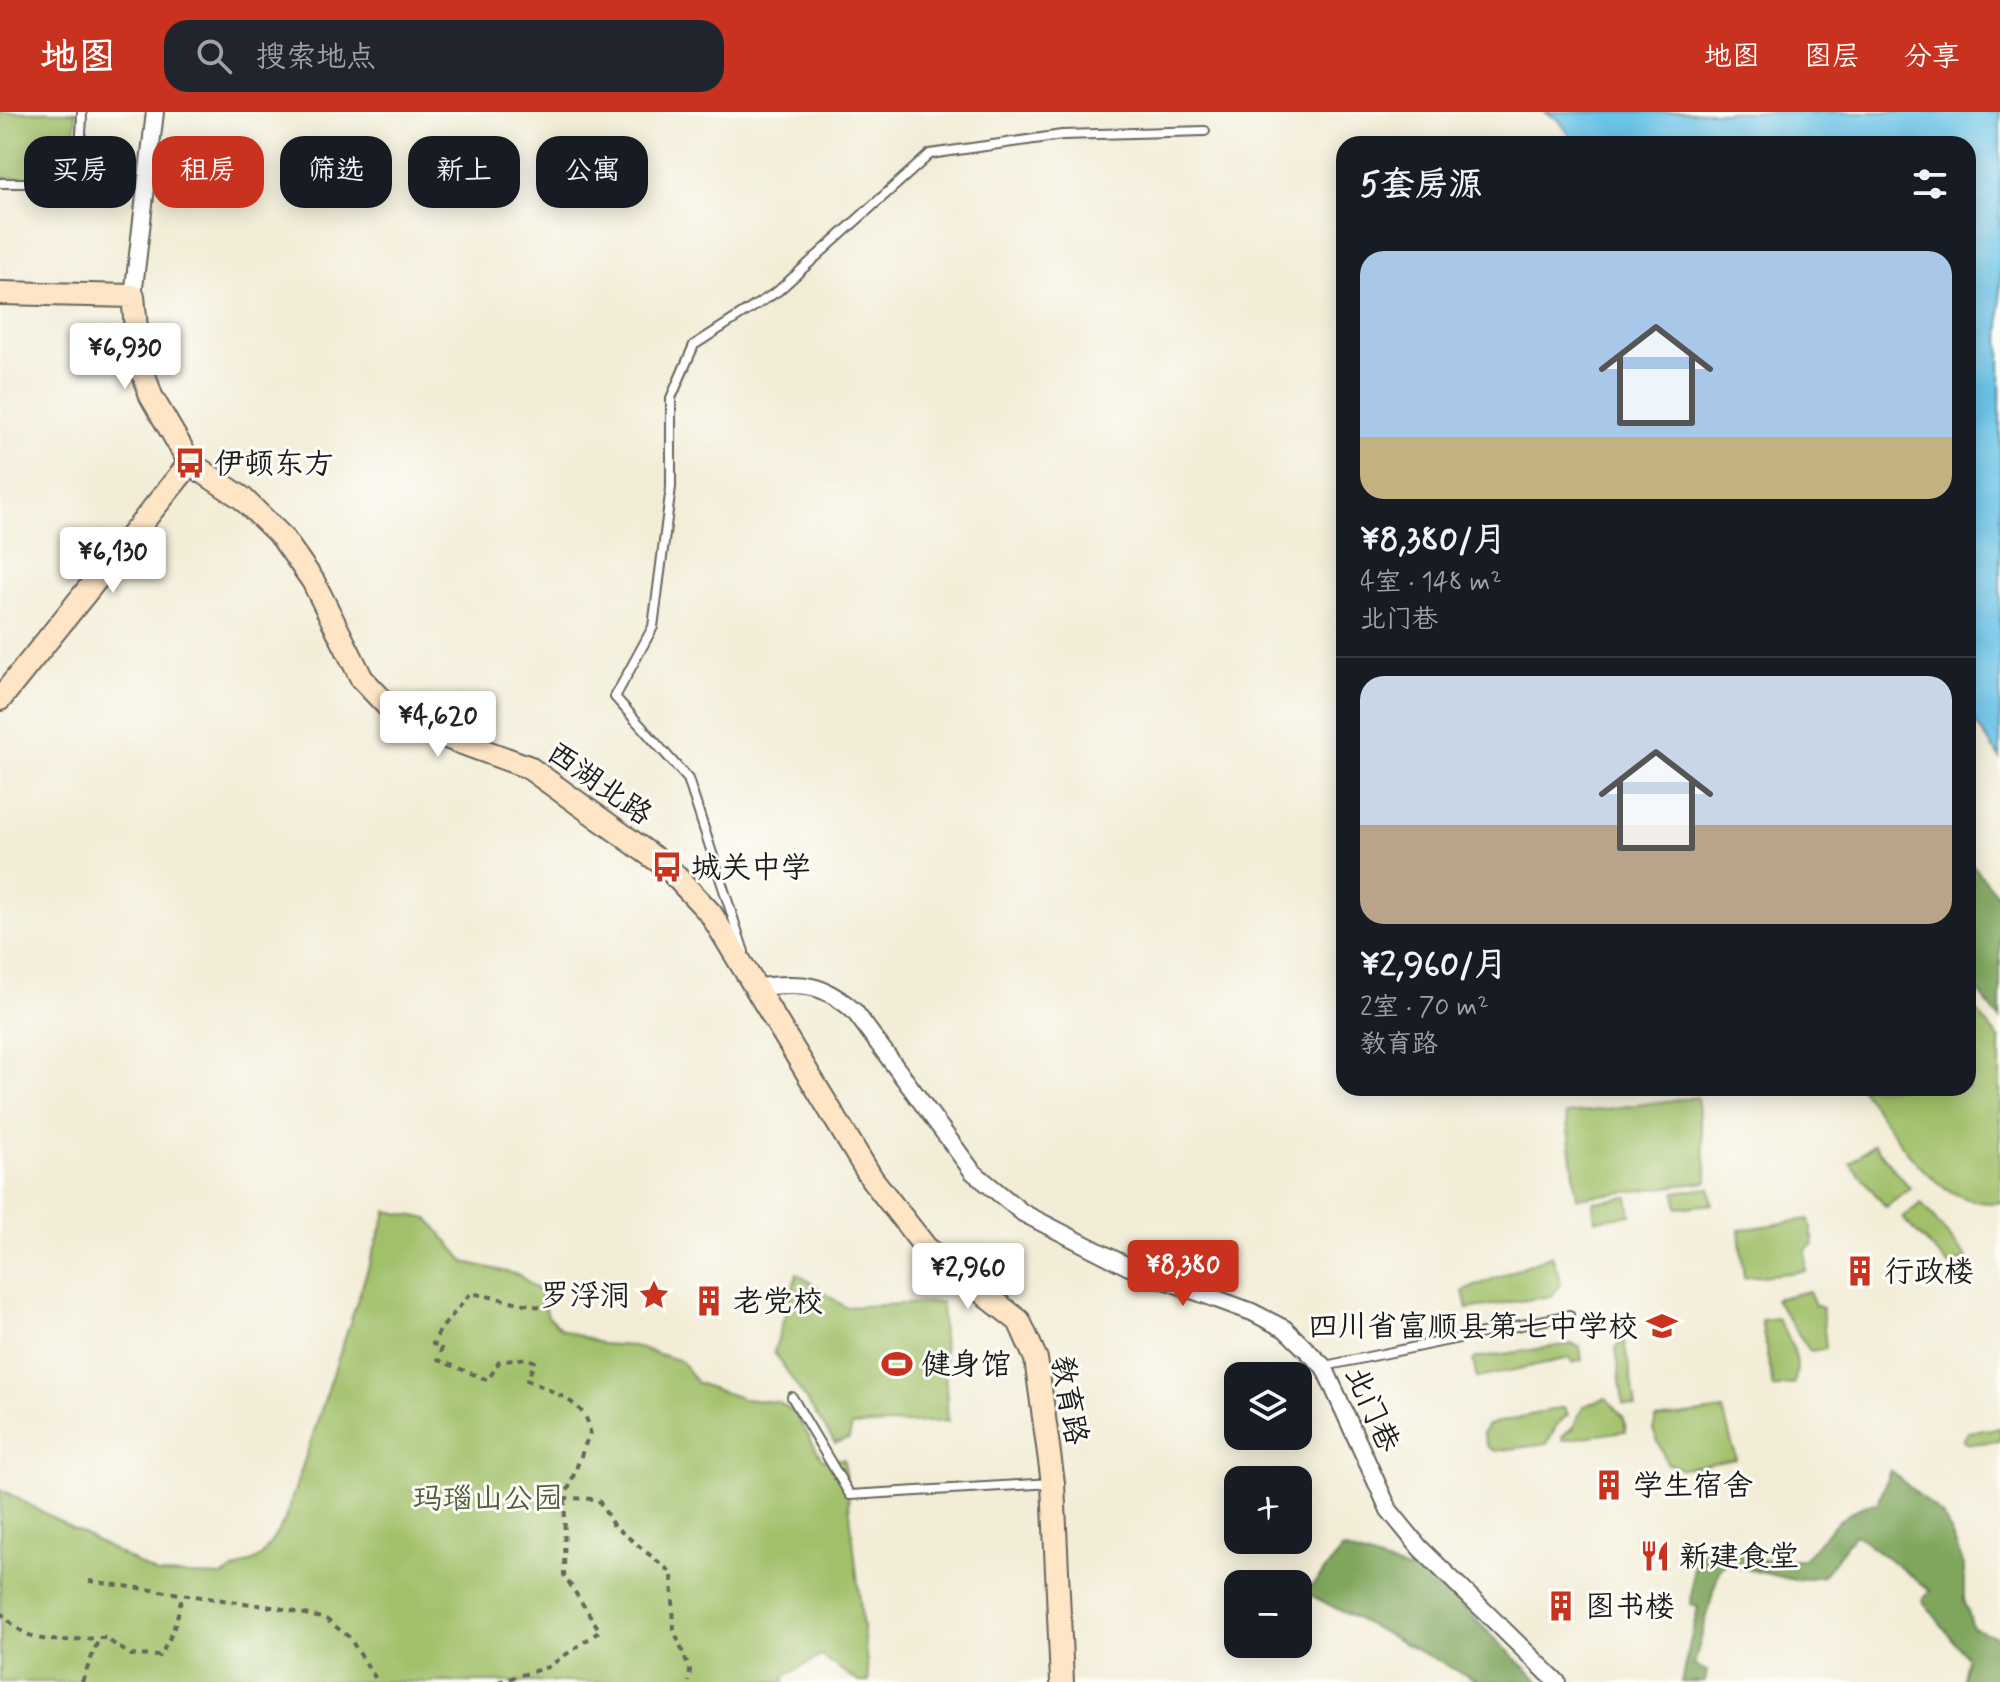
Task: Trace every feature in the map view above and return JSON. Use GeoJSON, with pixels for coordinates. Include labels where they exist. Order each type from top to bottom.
{"type":"FeatureCollection","features":[{"type":"Feature","properties":{"kind":"street"},"geometry":{"type":"LineString","coordinates":[[0,699],[190,463],[147,384],[139,360],[133,296],[155,112]]}},
{"type":"Feature","properties":{"kind":"street"},"geometry":{"type":"LineString","coordinates":[[0,293],[133,296]]}},
{"type":"Feature","properties":{"kind":"street","name":"西湖北路"},"geometry":{"type":"LineString","coordinates":[[190,463],[242,498],[282,537],[313,581],[362,679],[402,721],[528,767],[667,867],[711,914],[755,987]]}},
{"type":"Feature","properties":{"kind":"street","name":"北门巷"},"geometry":{"type":"LineString","coordinates":[[755,987],[805,984],[833,992],[855,1012],[973,1172],[1023,1213],[1129,1267],[1252,1312],[1285,1329],[1324,1367],[1389,1510],[1420,1548],[1557,1682]]}},
{"type":"Feature","properties":{"kind":"street","name":"教育路"},"geometry":{"type":"LineString","coordinates":[[755,987],[872,1179],[926,1248],[1019,1321],[1036,1359],[1053,1483],[1062,1682]]}},
{"type":"Feature","properties":{"kind":"lane"},"geometry":{"type":"LineString","coordinates":[[0,183],[48,183],[68,173],[80,152],[82,112]]}},
{"type":"Feature","properties":{"kind":"lane"},"geometry":{"type":"LineString","coordinates":[[755,987],[688,779],[615,697],[653,627],[671,487],[671,398],[694,345],[778,291],[930,154],[1062,135],[1205,131]]}},
{"type":"Feature","properties":{"kind":"lane"},"geometry":{"type":"LineString","coordinates":[[1324,1367],[1569,1315]]}},
{"type":"Feature","properties":{"kind":"lane"},"geometry":{"type":"LineString","coordinates":[[792,1397],[850,1495],[1053,1483]]}},
{"type":"Feature","properties":{"kind":"path"},"geometry":{"type":"LineString","coordinates":[[498,1682],[548,1667],[600,1631],[564,1575],[565,1498],[590,1427],[573,1401],[527,1380],[535,1362],[527,1358],[499,1362],[488,1380],[438,1360],[442,1347],[433,1344],[440,1330],[471,1293],[540,1307]]}},
{"type":"Feature","properties":{"kind":"path"},"geometry":{"type":"LineString","coordinates":[[565,1498],[598,1499],[613,1525],[672,1573],[674,1630],[690,1671],[689,1682]]}},
{"type":"Feature","properties":{"kind":"path"},"geometry":{"type":"LineString","coordinates":[[89,1581],[279,1608],[326,1619],[349,1637],[378,1682]]}},
{"type":"Feature","properties":{"kind":"path"},"geometry":{"type":"LineString","coordinates":[[0,1612],[12,1625],[37,1640],[62,1642],[105,1638],[131,1655],[159,1656],[173,1631],[182,1594]]}},
{"type":"Feature","properties":{"kind":"path"},"geometry":{"type":"LineString","coordinates":[[82,1682],[99,1638]]}},
{"type":"Feature","properties":{"kind":"green space"},"geometry":{"type":"Polygon","coordinates":[[[0,112],[76,112],[75,136],[24,136],[24,177],[0,178],[0,112]]]}},
{"type":"Feature","properties":{"kind":"green space"},"geometry":{"type":"Polygon","coordinates":[[[1976,869],[2000,898],[2000,1019],[1976,990],[1976,869]]]}},
{"type":"Feature","properties":{"kind":"green space"},"geometry":{"type":"Polygon","coordinates":[[[1976,1010],[2000,1040],[2000,1202],[1974,1201],[1953,1193],[1918,1164],[1866,1096],[1976,1096],[1976,1010]]]}},
{"type":"Feature","properties":{"kind":"green space"},"geometry":{"type":"Polygon","coordinates":[[[1697,1097],[1708,1182],[1577,1198],[1566,1114],[1697,1097]]]}},
{"type":"Feature","properties":{"kind":"green space"},"geometry":{"type":"Polygon","coordinates":[[[1874,1144],[1910,1188],[1886,1207],[1850,1163],[1874,1144]]]}},
{"type":"Feature","properties":{"kind":"green space"},"geometry":{"type":"Polygon","coordinates":[[[1710,1188],[1712,1204],[1677,1208],[1675,1192],[1710,1188]]]}},
{"type":"Feature","properties":{"kind":"green space"},"geometry":{"type":"Polygon","coordinates":[[[1628,1197],[1631,1215],[1595,1220],[1593,1202],[1628,1197]]]}},
{"type":"Feature","properties":{"kind":"green space"},"geometry":{"type":"Polygon","coordinates":[[[1921,1203],[1967,1258],[1949,1265],[1902,1218],[1921,1203]]]}},
{"type":"Feature","properties":{"kind":"green space","name":"玛瑙山公园"},"geometry":{"type":"Polygon","coordinates":[[[387,1211],[429,1219],[465,1262],[519,1275],[540,1292],[548,1316],[561,1329],[602,1344],[634,1346],[681,1361],[697,1383],[743,1399],[778,1402],[795,1413],[822,1459],[844,1459],[869,1682],[859,1682],[821,1656],[785,1676],[785,1682],[0,1682],[0,1489],[157,1574],[222,1576],[261,1557],[284,1522],[387,1211]]]}},
{"type":"Feature","properties":{"kind":"green space"},"geometry":{"type":"Polygon","coordinates":[[[1809,1219],[1814,1244],[1806,1250],[1806,1271],[1744,1278],[1739,1230],[1809,1219]]]}},
{"type":"Feature","properties":{"kind":"green space"},"geometry":{"type":"Polygon","coordinates":[[[1552,1255],[1561,1283],[1552,1296],[1467,1309],[1463,1291],[1552,1255]]]}},
{"type":"Feature","properties":{"kind":"green space"},"geometry":{"type":"Polygon","coordinates":[[[797,1273],[845,1307],[941,1302],[948,1421],[852,1426],[849,1439],[835,1443],[774,1352],[797,1273]]]}},
{"type":"Feature","properties":{"kind":"green space"},"geometry":{"type":"Polygon","coordinates":[[[1809,1291],[1815,1305],[1822,1308],[1826,1349],[1810,1351],[1775,1299],[1809,1291]]]}},
{"type":"Feature","properties":{"kind":"green space"},"geometry":{"type":"Polygon","coordinates":[[[1777,1318],[1790,1341],[1797,1367],[1793,1384],[1773,1388],[1761,1320],[1777,1318]]]}},
{"type":"Feature","properties":{"kind":"green space"},"geometry":{"type":"Polygon","coordinates":[[[1624,1340],[1636,1407],[1623,1404],[1616,1348],[1624,1340]]]}},
{"type":"Feature","properties":{"kind":"green space"},"geometry":{"type":"Polygon","coordinates":[[[1571,1344],[1580,1347],[1582,1360],[1572,1363],[1570,1358],[1477,1378],[1473,1361],[1476,1358],[1571,1344]]]}},
{"type":"Feature","properties":{"kind":"green space"},"geometry":{"type":"Polygon","coordinates":[[[1606,1398],[1624,1418],[1626,1431],[1563,1440],[1562,1436],[1573,1427],[1583,1406],[1606,1398]]]}},
{"type":"Feature","properties":{"kind":"green space"},"geometry":{"type":"Polygon","coordinates":[[[1564,1407],[1568,1414],[1556,1426],[1547,1444],[1495,1451],[1487,1446],[1483,1432],[1488,1425],[1564,1407]]]}},
{"type":"Feature","properties":{"kind":"green space"},"geometry":{"type":"Polygon","coordinates":[[[1723,1410],[1736,1459],[1682,1469],[1667,1463],[1653,1430],[1656,1419],[1723,1410]]]}},
{"type":"Feature","properties":{"kind":"green space"},"geometry":{"type":"Polygon","coordinates":[[[2000,1428],[2000,1441],[1970,1444],[1963,1441],[1968,1432],[2000,1428]]]}},
{"type":"Feature","properties":{"kind":"green space"},"geometry":{"type":"Polygon","coordinates":[[[1890,1470],[1944,1517],[1964,1565],[1964,1599],[1973,1628],[2000,1638],[2000,1682],[1962,1682],[1967,1658],[1922,1600],[1930,1590],[1855,1534],[1823,1576],[1794,1580],[1725,1564],[1719,1571],[1694,1665],[1707,1671],[1705,1682],[1681,1682],[1698,1607],[1691,1605],[1694,1558],[1712,1547],[1717,1553],[1730,1551],[1763,1560],[1803,1560],[1846,1516],[1856,1509],[1878,1503],[1890,1470]]]}},
{"type":"Feature","properties":{"kind":"green space"},"geometry":{"type":"Polygon","coordinates":[[[1343,1549],[1408,1570],[1413,1559],[1540,1682],[1479,1682],[1312,1596],[1312,1586],[1343,1549]]]}},
{"type":"Feature","properties":{"kind":"water"},"geometry":{"type":"Polygon","coordinates":[[[1544,112],[2000,112],[2000,758],[1976,724],[1976,136],[1570,136],[1558,119],[1544,112]]]}},
{"type":"Feature","properties":{"kind":"place","name":"伊顿东方"},"geometry":{"type":"Point","coordinates":[190,463]}},
{"type":"Feature","properties":{"kind":"place","name":"城关中学"},"geometry":{"type":"Point","coordinates":[667,867]}},
{"type":"Feature","properties":{"kind":"place","name":"行政楼"},"geometry":{"type":"Point","coordinates":[1860,1271]}},
{"type":"Feature","properties":{"kind":"place","name":"罗浮洞"},"geometry":{"type":"Point","coordinates":[654,1295]}},
{"type":"Feature","properties":{"kind":"place","name":"老党校"},"geometry":{"type":"Point","coordinates":[709,1301]}},
{"type":"Feature","properties":{"kind":"place","name":"四川省富顺县第七中学校"},"geometry":{"type":"Point","coordinates":[1662,1326]}},
{"type":"Feature","properties":{"kind":"place","name":"健身馆"},"geometry":{"type":"Point","coordinates":[897,1364]}},
{"type":"Feature","properties":{"kind":"place","name":"学生宿舍"},"geometry":{"type":"Point","coordinates":[1609,1485]}},
{"type":"Feature","properties":{"kind":"place","name":"新建食堂"},"geometry":{"type":"Point","coordinates":[1655,1556]}},
{"type":"Feature","properties":{"kind":"place","name":"图书楼"},"geometry":{"type":"Point","coordinates":[1561,1606]}}]}
